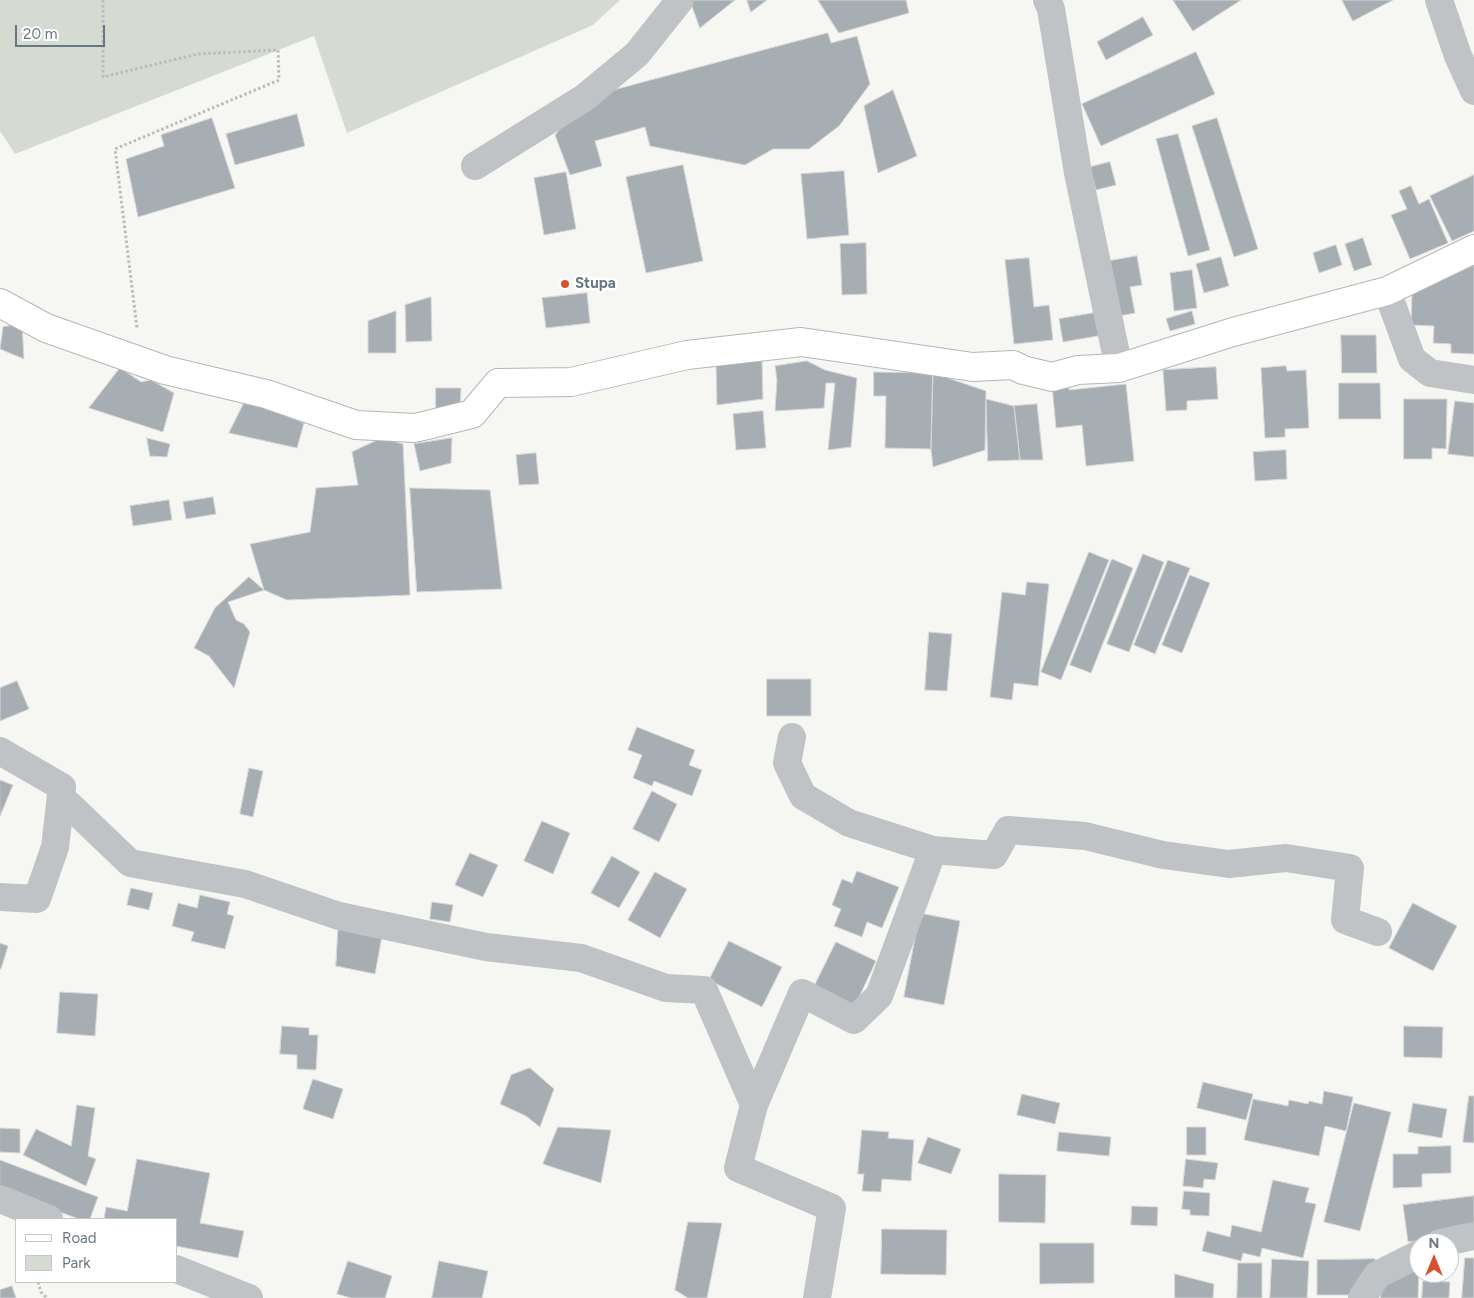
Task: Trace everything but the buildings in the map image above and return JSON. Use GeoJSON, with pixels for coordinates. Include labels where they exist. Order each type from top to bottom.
{"type":"FeatureCollection","features":[{"type":"Feature","properties":{"kind":"main road"},"geometry":{"type":"LineString","coordinates":[[0,303],[46,328],[165,370],[266,394],[356,425],[415,428],[472,414],[498,383],[571,382],[687,355],[801,342],[973,367],[1013,365],[1023,370],[1052,377],[1078,370],[1119,368],[1233,332],[1387,291],[1474,248]]}},
{"type":"Feature","properties":{"kind":"street"},"geometry":{"type":"LineString","coordinates":[[475,166],[584,98],[637,54],[680,0]]}},
{"type":"Feature","properties":{"kind":"street"},"geometry":{"type":"LineString","coordinates":[[1047,0],[1051,8],[1078,173],[1119,368]]}},
{"type":"Feature","properties":{"kind":"street"},"geometry":{"type":"LineString","coordinates":[[1439,0],[1458,56],[1474,91]]}},
{"type":"Feature","properties":{"kind":"street"},"geometry":{"type":"LineString","coordinates":[[1387,291],[1412,359],[1430,373],[1474,380]]}},
{"type":"Feature","properties":{"kind":"street"},"geometry":{"type":"LineString","coordinates":[[792,738],[787,763],[802,796],[849,823],[933,850],[994,855],[1008,830],[1085,836],[1163,855],[1229,864],[1286,858],[1350,868],[1345,920],[1378,932]]}},
{"type":"Feature","properties":{"kind":"street"},"geometry":{"type":"LineString","coordinates":[[0,751],[62,787],[55,847],[37,899],[0,897]]}},
{"type":"Feature","properties":{"kind":"street"},"geometry":{"type":"LineString","coordinates":[[61,797],[130,863],[245,884],[339,916],[486,947],[582,958],[666,988],[704,990],[754,1105]]}},
{"type":"Feature","properties":{"kind":"street"},"geometry":{"type":"LineString","coordinates":[[817,1298],[832,1208],[738,1168],[754,1105],[802,993],[854,1020],[879,996],[933,850]]}},
{"type":"Feature","properties":{"kind":"street"},"geometry":{"type":"LineString","coordinates":[[0,1200],[46,1218]]}},
{"type":"Feature","properties":{"kind":"street"},"geometry":{"type":"LineString","coordinates":[[1459,1239],[1474,1236]]}},
{"type":"Feature","properties":{"kind":"street"},"geometry":{"type":"LineString","coordinates":[[1362,1298],[1377,1275],[1409,1259]]}},
{"type":"Feature","properties":{"kind":"street"},"geometry":{"type":"LineString","coordinates":[[178,1271],[249,1298]]}},
{"type":"Feature","properties":{"kind":"path"},"geometry":{"type":"LineString","coordinates":[[103,0],[104,77],[198,54],[278,50],[279,80],[114,148],[141,361]]}},
{"type":"Feature","properties":{"kind":"path"},"geometry":{"type":"LineString","coordinates":[[38,1283],[41,1292],[47,1298]]}},
{"type":"Feature","properties":{"kind":"green space"},"geometry":{"type":"Polygon","coordinates":[[[0,0],[620,0],[593,25],[347,133],[314,36],[15,154],[0,131],[0,0]]]}},
{"type":"Feature","properties":{"kind":"place","name":"Stupa"},"geometry":{"type":"Point","coordinates":[565,284]}}]}
